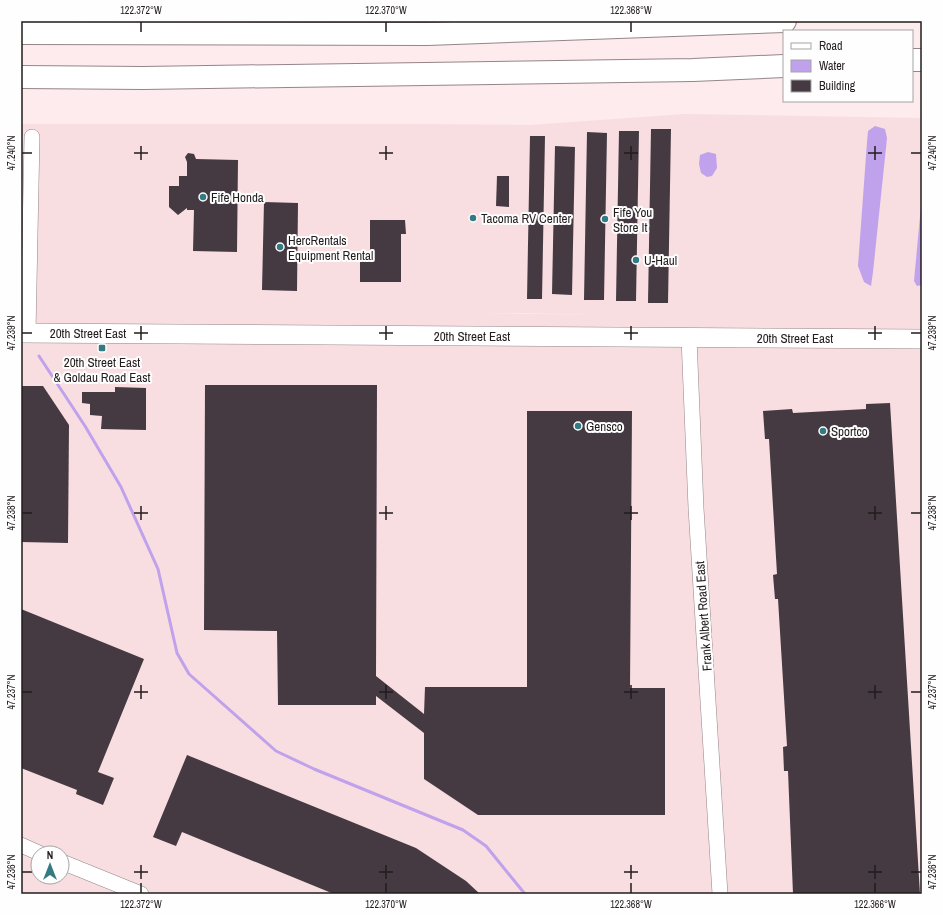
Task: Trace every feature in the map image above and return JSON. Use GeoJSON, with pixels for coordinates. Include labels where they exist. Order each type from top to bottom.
{"type":"FeatureCollection","features":[{"type":"Feature","properties":{"kind":"highway"},"geometry":{"type":"LineString","coordinates":[[427,34],[518,21]]}},
{"type":"Feature","properties":{"kind":"highway"},"geometry":{"type":"LineString","coordinates":[[21,33],[427,34],[785,21]]}},
{"type":"Feature","properties":{"kind":"highway"},"geometry":{"type":"LineString","coordinates":[[21,77],[159,78],[685,70],[783,66]]}},
{"type":"Feature","properties":{"kind":"main road","name":"20th Street East"},"geometry":{"type":"LineString","coordinates":[[24,333],[922,339]]}},
{"type":"Feature","properties":{"kind":"street"},"geometry":{"type":"LineString","coordinates":[[24,333],[32,137]]}},
{"type":"Feature","properties":{"kind":"street","name":"Frank Albert Road East"},"geometry":{"type":"LineString","coordinates":[[689,338],[696,508],[720,894]]}},
{"type":"Feature","properties":{"kind":"street"},"geometry":{"type":"LineString","coordinates":[[70,865],[141,894]]}},
{"type":"Feature","properties":{"kind":"shaded area"},"geometry":{"type":"Polygon","coordinates":[[[684,114],[922,118],[922,894],[21,894],[21,124],[530,125],[684,114]],[[478,313],[593,315],[526,313],[478,313]]]}},
{"type":"Feature","properties":{"kind":"water"},"geometry":{"type":"Polygon","coordinates":[[[875,126],[885,129],[887,138],[871,286],[864,282],[858,266],[868,131],[875,126]]]}},
{"type":"Feature","properties":{"kind":"water"},"geometry":{"type":"Polygon","coordinates":[[[708,152],[716,154],[717,168],[712,176],[707,177],[701,173],[699,164],[700,155],[708,152]]]}},
{"type":"Feature","properties":{"kind":"water"},"geometry":{"type":"Polygon","coordinates":[[[922,195],[922,285],[917,286],[914,281],[922,195]]]}},
{"type":"Feature","properties":{"kind":"building"},"geometry":{"type":"Polygon","coordinates":[[[651,129],[671,129],[668,303],[648,303],[651,129]]]}},
{"type":"Feature","properties":{"kind":"building"},"geometry":{"type":"Polygon","coordinates":[[[619,131],[639,131],[636,301],[616,301],[619,131]]]}},
{"type":"Feature","properties":{"kind":"building"},"geometry":{"type":"Polygon","coordinates":[[[587,132],[607,133],[604,300],[584,300],[587,132]]]}},
{"type":"Feature","properties":{"kind":"building"},"geometry":{"type":"Polygon","coordinates":[[[530,136],[545,136],[542,299],[527,299],[530,136]]]}},
{"type":"Feature","properties":{"kind":"building"},"geometry":{"type":"Polygon","coordinates":[[[555,146],[575,147],[572,295],[552,294],[555,146]]]}},
{"type":"Feature","properties":{"kind":"building","name":"Fife Honda"},"geometry":{"type":"Polygon","coordinates":[[[188,153],[194,154],[196,159],[238,160],[237,252],[193,251],[194,210],[187,210],[187,208],[178,215],[169,207],[169,186],[179,186],[179,176],[187,176],[187,162],[185,157],[188,153]]]}},
{"type":"Feature","properties":{"kind":"building"},"geometry":{"type":"Polygon","coordinates":[[[497,176],[509,176],[509,207],[496,206],[497,176]]]}},
{"type":"Feature","properties":{"kind":"building","name":"HercRentals Equipment Rental"},"geometry":{"type":"Polygon","coordinates":[[[264,202],[298,203],[297,291],[262,290],[264,202]]]}},
{"type":"Feature","properties":{"kind":"building"},"geometry":{"type":"Polygon","coordinates":[[[370,220],[405,220],[406,234],[401,234],[401,282],[360,282],[360,259],[370,259],[370,220]]]}},
{"type":"Feature","properties":{"kind":"building"},"geometry":{"type":"Polygon","coordinates":[[[205,385],[377,385],[376,676],[424,714],[425,687],[527,687],[527,411],[632,411],[630,688],[665,688],[665,815],[478,815],[424,779],[424,733],[376,696],[376,705],[278,705],[277,631],[204,630],[205,385]]]}},
{"type":"Feature","properties":{"kind":"building"},"geometry":{"type":"Polygon","coordinates":[[[21,386],[43,386],[69,425],[68,543],[21,542],[21,386]]]}},
{"type":"Feature","properties":{"kind":"building"},"geometry":{"type":"Polygon","coordinates":[[[115,387],[146,388],[146,430],[101,429],[102,416],[90,415],[90,404],[82,403],[82,392],[115,392],[115,387]]]}},
{"type":"Feature","properties":{"kind":"building"},"geometry":{"type":"Polygon","coordinates":[[[890,403],[920,894],[793,894],[788,771],[784,771],[783,747],[787,746],[778,599],[775,599],[773,575],[777,574],[769,439],[765,439],[763,411],[792,409],[793,413],[866,409],[866,404],[890,403]]]}},
{"type":"Feature","properties":{"kind":"building"},"geometry":{"type":"Polygon","coordinates":[[[21,609],[144,659],[98,772],[114,778],[103,805],[76,794],[77,790],[21,768],[21,609]]]}},
{"type":"Feature","properties":{"kind":"building"},"geometry":{"type":"Polygon","coordinates":[[[187,755],[416,848],[466,881],[480,894],[334,894],[182,832],[176,846],[153,837],[187,755]]]}},
{"type":"Feature","properties":{"kind":"waterway"},"geometry":{"type":"LineString","coordinates":[[39,356],[85,426],[121,487],[158,569],[177,653],[189,674],[276,751],[314,769],[463,830],[486,846],[525,894]]}},
{"type":"Feature","properties":{"kind":"place","name":"Fife Honda"},"geometry":{"type":"Point","coordinates":[203,197]}},
{"type":"Feature","properties":{"kind":"place","name":"Tacoma RV Center"},"geometry":{"type":"Point","coordinates":[473,218]}},
{"type":"Feature","properties":{"kind":"place","name":"Fife You Store It"},"geometry":{"type":"Point","coordinates":[605,219]}},
{"type":"Feature","properties":{"kind":"place","name":"HercRentals Equipment Rental"},"geometry":{"type":"Point","coordinates":[280,247]}},
{"type":"Feature","properties":{"kind":"place","name":"U-Haul"},"geometry":{"type":"Point","coordinates":[636,260]}},
{"type":"Feature","properties":{"kind":"place","name":"20th Street East & Goldau Road East"},"geometry":{"type":"Point","coordinates":[102,348]}},
{"type":"Feature","properties":{"kind":"place","name":"Gensco"},"geometry":{"type":"Point","coordinates":[578,426]}},
{"type":"Feature","properties":{"kind":"place","name":"Sportco"},"geometry":{"type":"Point","coordinates":[823,431]}}]}
